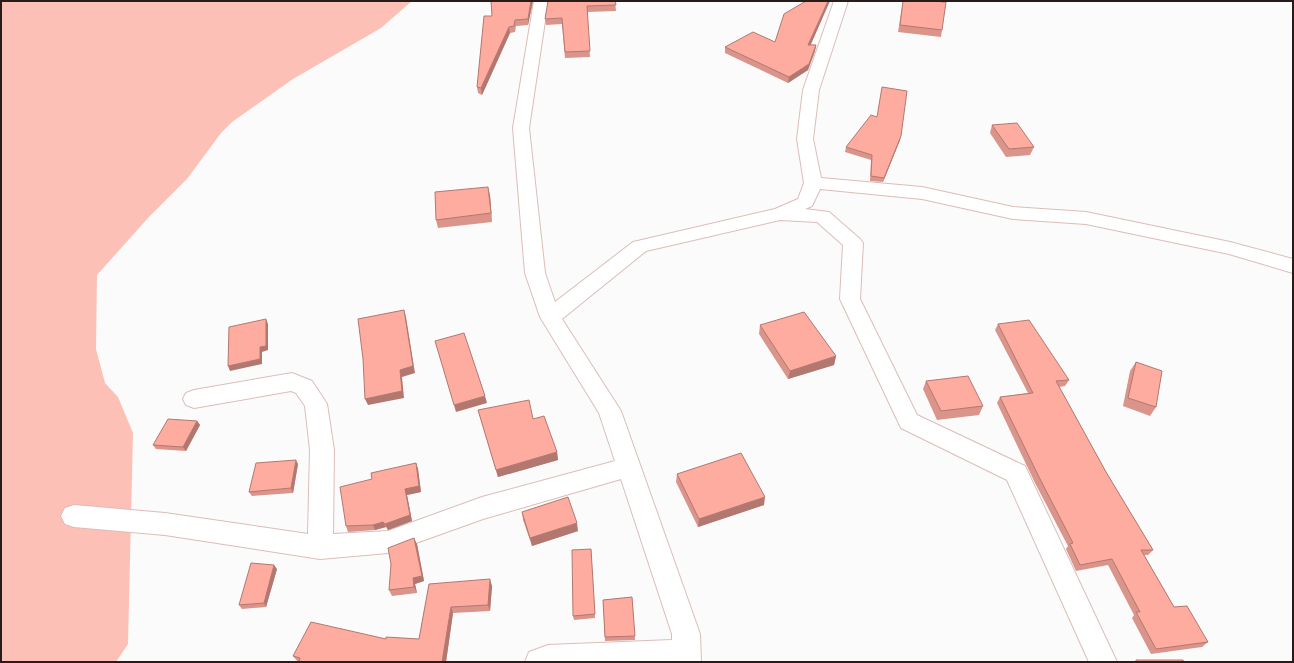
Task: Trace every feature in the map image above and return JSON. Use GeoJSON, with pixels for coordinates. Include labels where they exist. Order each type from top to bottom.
{"type":"FeatureCollection","features":[{"type":"Feature","properties":{"kind":"street"},"geometry":{"type":"LineString","coordinates":[[539,662],[548,659],[686,657],[686,634],[610,411],[550,317],[535,273],[521,128],[541,1]]}},
{"type":"Feature","properties":{"kind":"street"},"geometry":{"type":"LineString","coordinates":[[550,317],[640,246],[780,214],[806,202],[813,183],[805,139],[811,90],[841,1]]}},
{"type":"Feature","properties":{"kind":"street"},"geometry":{"type":"LineString","coordinates":[[813,183],[922,193],[1013,213],[1086,218],[1230,248],[1293,266]]}},
{"type":"Feature","properties":{"kind":"street"},"geometry":{"type":"LineString","coordinates":[[780,214],[822,216],[853,243],[850,299],[909,421],[1016,472],[1103,662]]}},
{"type":"Feature","properties":{"kind":"street"},"geometry":{"type":"LineString","coordinates":[[194,399],[292,382],[304,387],[316,404],[322,450],[320,547]]}},
{"type":"Feature","properties":{"kind":"street"},"geometry":{"type":"LineString","coordinates":[[74,516],[165,524],[320,547],[388,542],[482,508],[629,467]]}},
{"type":"Feature","properties":{"kind":"shaded area"},"geometry":{"type":"Polygon","coordinates":[[[1,1],[412,1],[381,28],[293,79],[232,122],[221,133],[187,179],[148,218],[97,275],[96,349],[105,383],[118,397],[133,433],[128,644],[116,662],[1,662],[1,1]]]}},
{"type":"Feature","properties":{"kind":"building"},"geometry":{"type":"Polygon","coordinates":[[[491,1],[531,1],[528,19],[515,20],[514,26],[509,27],[481,88],[477,87],[484,16],[492,16],[491,1]]]}},
{"type":"Feature","properties":{"kind":"building"},"geometry":{"type":"Polygon","coordinates":[[[548,1],[615,1],[616,5],[587,6],[590,51],[565,52],[562,18],[545,19],[548,1]]]}},
{"type":"Feature","properties":{"kind":"building"},"geometry":{"type":"Polygon","coordinates":[[[806,1],[828,1],[808,45],[816,45],[809,64],[789,77],[725,47],[753,32],[775,42],[784,14],[806,1]]]}},
{"type":"Feature","properties":{"kind":"building"},"geometry":{"type":"Polygon","coordinates":[[[903,1],[946,2],[942,30],[900,25],[903,1]]]}},
{"type":"Feature","properties":{"kind":"building"},"geometry":{"type":"Polygon","coordinates":[[[882,87],[907,91],[901,136],[884,178],[871,176],[872,155],[846,147],[871,115],[877,117],[882,87]]]}},
{"type":"Feature","properties":{"kind":"building"},"geometry":{"type":"Polygon","coordinates":[[[1017,123],[1034,147],[1009,149],[992,125],[1017,123]]]}},
{"type":"Feature","properties":{"kind":"building"},"geometry":{"type":"Polygon","coordinates":[[[488,187],[491,213],[436,220],[435,192],[488,187]]]}},
{"type":"Feature","properties":{"kind":"building"},"geometry":{"type":"Polygon","coordinates":[[[404,310],[413,366],[400,370],[402,391],[365,399],[363,359],[358,319],[404,310]]]}},
{"type":"Feature","properties":{"kind":"building"},"geometry":{"type":"Polygon","coordinates":[[[804,312],[836,356],[790,371],[760,325],[804,312]]]}},
{"type":"Feature","properties":{"kind":"building"},"geometry":{"type":"Polygon","coordinates":[[[266,319],[266,346],[260,347],[260,359],[228,366],[229,327],[266,319]]]}},
{"type":"Feature","properties":{"kind":"building"},"geometry":{"type":"Polygon","coordinates":[[[1029,320],[1069,380],[1056,381],[1106,472],[1153,550],[1141,550],[1174,607],[1187,606],[1208,642],[1156,649],[1136,612],[1140,612],[1112,559],[1080,565],[1070,544],[1073,543],[1000,397],[1033,393],[998,324],[1029,320]]]}},
{"type":"Feature","properties":{"kind":"building"},"geometry":{"type":"Polygon","coordinates":[[[464,333],[485,396],[454,405],[435,341],[464,333]]]}},
{"type":"Feature","properties":{"kind":"building"},"geometry":{"type":"Polygon","coordinates":[[[1136,362],[1162,371],[1156,407],[1128,398],[1136,362]]]}},
{"type":"Feature","properties":{"kind":"building"},"geometry":{"type":"Polygon","coordinates":[[[968,376],[983,406],[941,411],[926,381],[968,376]]]}},
{"type":"Feature","properties":{"kind":"building"},"geometry":{"type":"Polygon","coordinates":[[[529,400],[533,419],[544,416],[557,452],[496,470],[478,410],[529,400]]]}},
{"type":"Feature","properties":{"kind":"building"},"geometry":{"type":"Polygon","coordinates":[[[168,419],[197,421],[183,447],[153,445],[168,419]]]}},
{"type":"Feature","properties":{"kind":"building"},"geometry":{"type":"Polygon","coordinates":[[[741,453],[765,497],[699,519],[677,474],[741,453]]]}},
{"type":"Feature","properties":{"kind":"building"},"geometry":{"type":"Polygon","coordinates":[[[296,460],[291,488],[249,492],[256,463],[296,460]]]}},
{"type":"Feature","properties":{"kind":"building"},"geometry":{"type":"Polygon","coordinates":[[[416,463],[419,486],[405,489],[410,515],[385,524],[383,522],[373,525],[346,526],[340,487],[372,479],[371,473],[416,463]]]}},
{"type":"Feature","properties":{"kind":"building"},"geometry":{"type":"Polygon","coordinates":[[[568,497],[577,523],[530,538],[522,512],[568,497]]]}},
{"type":"Feature","properties":{"kind":"building"},"geometry":{"type":"Polygon","coordinates":[[[414,538],[422,576],[413,578],[414,587],[389,590],[391,564],[388,548],[414,538]]]}},
{"type":"Feature","properties":{"kind":"building"},"geometry":{"type":"Polygon","coordinates":[[[591,549],[595,614],[573,616],[572,550],[591,549]]]}},
{"type":"Feature","properties":{"kind":"building"},"geometry":{"type":"Polygon","coordinates":[[[251,563],[274,565],[264,603],[239,605],[251,563]]]}},
{"type":"Feature","properties":{"kind":"building"},"geometry":{"type":"Polygon","coordinates":[[[490,579],[488,605],[451,607],[442,662],[299,662],[300,658],[293,656],[311,622],[386,639],[386,637],[419,639],[429,584],[490,579]]]}},
{"type":"Feature","properties":{"kind":"building"},"geometry":{"type":"Polygon","coordinates":[[[632,597],[635,636],[605,637],[603,600],[632,597]]]}},
{"type":"Feature","properties":{"kind":"building"},"geometry":{"type":"Polygon","coordinates":[[[1136,660],[1183,660],[1184,662],[1136,662],[1136,660]]]}}]}
